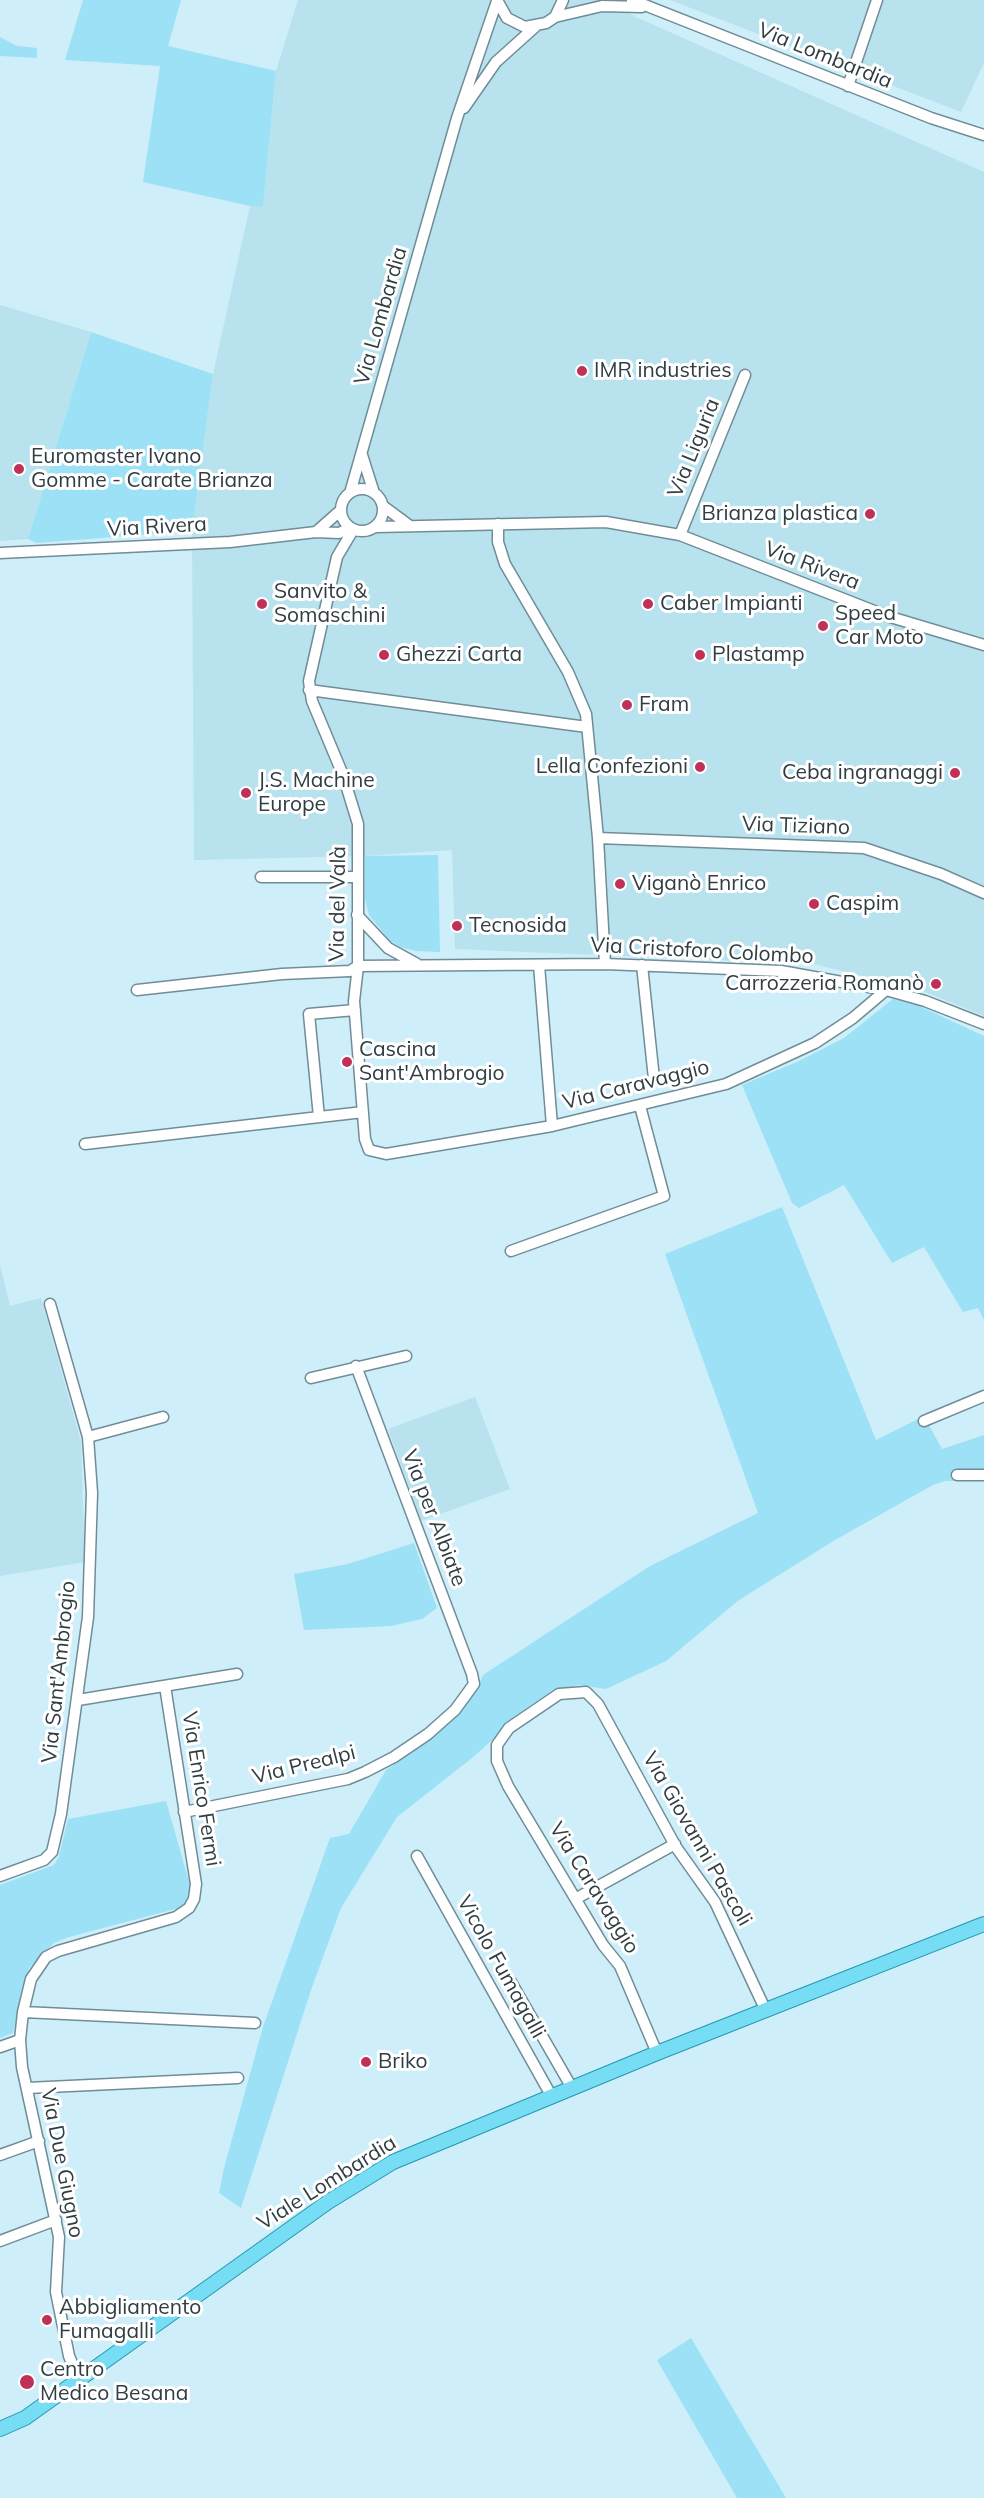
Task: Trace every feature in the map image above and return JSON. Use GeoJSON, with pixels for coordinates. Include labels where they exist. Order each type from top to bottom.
{"type":"FeatureCollection","features":[{"type":"Feature","properties":{"kind":"main road","name":"Viale Lombardia"},"geometry":{"type":"LineString","coordinates":[[0,2429],[25,2418],[328,2202],[373,2173],[433,2144],[984,1924]]}},
{"type":"Feature","properties":{"kind":"street"},"geometry":{"type":"LineString","coordinates":[[497,0],[507,18],[525,27],[535,27]]}},
{"type":"Feature","properties":{"kind":"street","name":"Via Lombardia"},"geometry":{"type":"LineString","coordinates":[[350,493],[457,118],[497,0]]}},
{"type":"Feature","properties":{"kind":"street"},"geometry":{"type":"LineString","coordinates":[[555,17],[563,0]]}},
{"type":"Feature","properties":{"kind":"street"},"geometry":{"type":"LineString","coordinates":[[848,86],[877,0]]}},
{"type":"Feature","properties":{"kind":"street","name":"Via Lombardia"},"geometry":{"type":"LineString","coordinates":[[457,118],[496,62],[535,27],[555,17],[603,3],[629,2],[654,9],[931,118],[984,135]]}},
{"type":"Feature","properties":{"kind":"street","name":"Via Liguria"},"geometry":{"type":"LineString","coordinates":[[680,535],[745,375]]}},
{"type":"Feature","properties":{"kind":"street"},"geometry":{"type":"LineString","coordinates":[[362,455],[374,493],[382,506],[410,526]]}},
{"type":"Feature","properties":{"kind":"street"},"geometry":{"type":"LineString","coordinates":[[337,557],[335,542],[319,532],[341,510],[350,493],[362,489],[374,493]]}},
{"type":"Feature","properties":{"kind":"street"},"geometry":{"type":"LineString","coordinates":[[341,510],[345,523],[352,529],[365,531],[376,527],[382,517],[382,506]]}},
{"type":"Feature","properties":{"kind":"street","name":"Via Rivera"},"geometry":{"type":"LineString","coordinates":[[376,527],[606,522],[680,535],[887,616],[984,645]]}},
{"type":"Feature","properties":{"kind":"street"},"geometry":{"type":"LineString","coordinates":[[498,524],[498,542],[505,564],[582,702],[587,727],[598,838],[605,964]]}},
{"type":"Feature","properties":{"kind":"street","name":"Via Rivera"},"geometry":{"type":"LineString","coordinates":[[0,553],[211,544],[319,532],[339,533],[352,529]]}},
{"type":"Feature","properties":{"kind":"street","name":"Via del Valà"},"geometry":{"type":"LineString","coordinates":[[352,529],[337,557],[312,660],[309,690],[355,812],[359,839],[358,966],[355,1010],[367,1146],[372,1152]]}},
{"type":"Feature","properties":{"kind":"street"},"geometry":{"type":"LineString","coordinates":[[309,690],[587,727]]}},
{"type":"Feature","properties":{"kind":"street","name":"Via Tiziano"},"geometry":{"type":"LineString","coordinates":[[598,838],[864,848],[941,874],[984,893]]}},
{"type":"Feature","properties":{"kind":"street"},"geometry":{"type":"LineString","coordinates":[[261,877],[358,877]]}},
{"type":"Feature","properties":{"kind":"street","name":"Via Cristoforo Colombo"},"geometry":{"type":"LineString","coordinates":[[357,915],[388,948],[420,965],[605,964],[781,971],[886,990],[925,1001],[984,1024]]}},
{"type":"Feature","properties":{"kind":"street"},"geometry":{"type":"LineString","coordinates":[[137,990],[294,973],[350,970],[358,966],[420,965]]}},
{"type":"Feature","properties":{"kind":"street"},"geometry":{"type":"LineString","coordinates":[[539,965],[552,1126]]}},
{"type":"Feature","properties":{"kind":"street"},"geometry":{"type":"LineString","coordinates":[[642,965],[654,1079]]}},
{"type":"Feature","properties":{"kind":"street","name":"Via Caravaggio"},"geometry":{"type":"LineString","coordinates":[[372,1152],[386,1154],[552,1126],[726,1084],[783,1060],[836,1030],[886,990]]}},
{"type":"Feature","properties":{"kind":"street"},"geometry":{"type":"LineString","coordinates":[[319,1117],[309,1014],[355,1010]]}},
{"type":"Feature","properties":{"kind":"street"},"geometry":{"type":"LineString","coordinates":[[511,1251],[664,1196],[640,1106]]}},
{"type":"Feature","properties":{"kind":"street"},"geometry":{"type":"LineString","coordinates":[[85,1144],[363,1112]]}},
{"type":"Feature","properties":{"kind":"street"},"geometry":{"type":"LineString","coordinates":[[50,1304],[88,1437],[163,1417]]}},
{"type":"Feature","properties":{"kind":"street"},"geometry":{"type":"LineString","coordinates":[[311,1378],[406,1356]]}},
{"type":"Feature","properties":{"kind":"street","name":"Via per Albiate"},"geometry":{"type":"LineString","coordinates":[[356,1366],[474,1684]]}},
{"type":"Feature","properties":{"kind":"street"},"geometry":{"type":"LineString","coordinates":[[924,1421],[984,1396]]}},
{"type":"Feature","properties":{"kind":"street","name":"Via Sant'Ambrogio"},"geometry":{"type":"LineString","coordinates":[[0,1876],[44,1860],[52,1852],[61,1814],[88,1617],[92,1493],[88,1437]]}},
{"type":"Feature","properties":{"kind":"street"},"geometry":{"type":"LineString","coordinates":[[957,1475],[984,1475]]}},
{"type":"Feature","properties":{"kind":"street"},"geometry":{"type":"LineString","coordinates":[[78,1700],[237,1674]]}},
{"type":"Feature","properties":{"kind":"street","name":"Via Prealpi"},"geometry":{"type":"LineString","coordinates":[[184,1812],[348,1779],[364,1772],[394,1757],[428,1734],[455,1710],[474,1684]]}},
{"type":"Feature","properties":{"kind":"street","name":"Via Enrico Fermi"},"geometry":{"type":"LineString","coordinates":[[46,1957],[58,1951],[176,1917],[189,1908],[194,1899],[196,1884],[165,1686]]}},
{"type":"Feature","properties":{"kind":"street","name":"Via Giovanni Pascoli"},"geometry":{"type":"LineString","coordinates":[[497,1745],[509,1728],[560,1694],[586,1692],[598,1704],[675,1844],[715,1902],[766,2011]]}},
{"type":"Feature","properties":{"kind":"street","name":"Via Caravaggio"},"geometry":{"type":"LineString","coordinates":[[497,1745],[497,1761],[508,1786],[603,1945],[620,1966],[657,2054]]}},
{"type":"Feature","properties":{"kind":"street"},"geometry":{"type":"LineString","coordinates":[[577,1898],[675,1844]]}},
{"type":"Feature","properties":{"kind":"street","name":"Vicolo Fumagalli"},"geometry":{"type":"LineString","coordinates":[[417,1856],[552,2097]]}},
{"type":"Feature","properties":{"kind":"street","name":"Via Due Giugno"},"geometry":{"type":"LineString","coordinates":[[46,1957],[31,1979],[23,2012],[20,2040],[27,2088],[56,2220],[60,2253],[56,2278],[60,2317],[69,2356],[79,2380]]}},
{"type":"Feature","properties":{"kind":"street"},"geometry":{"type":"LineString","coordinates":[[511,1983],[572,2088]]}},
{"type":"Feature","properties":{"kind":"street"},"geometry":{"type":"LineString","coordinates":[[23,2012],[255,2023]]}},
{"type":"Feature","properties":{"kind":"street"},"geometry":{"type":"LineString","coordinates":[[0,2048],[20,2040]]}},
{"type":"Feature","properties":{"kind":"street"},"geometry":{"type":"LineString","coordinates":[[27,2088],[238,2078]]}},
{"type":"Feature","properties":{"kind":"street"},"geometry":{"type":"LineString","coordinates":[[0,2155],[39,2141]]}},
{"type":"Feature","properties":{"kind":"street"},"geometry":{"type":"LineString","coordinates":[[0,2241],[56,2220]]}},
{"type":"Feature","properties":{"kind":"shaded area"},"geometry":{"type":"Polygon","coordinates":[[[83,0],[181,0],[168,46],[276,71],[263,206],[250,206],[143,182],[160,66],[65,60],[83,0]]]}},
{"type":"Feature","properties":{"kind":"shaded area"},"geometry":{"type":"Polygon","coordinates":[[[298,0],[605,0],[636,17],[984,172],[984,1016],[925,992],[814,964],[455,949],[452,850],[365,856],[194,860],[192,531],[213,374],[250,206],[263,206],[276,71],[298,0]]]}},
{"type":"Feature","properties":{"kind":"shaded area"},"geometry":{"type":"Polygon","coordinates":[[[670,0],[984,0],[984,63],[961,112],[670,0]]]}},
{"type":"Feature","properties":{"kind":"shaded area"},"geometry":{"type":"Polygon","coordinates":[[[0,37],[17,46],[37,48],[37,58],[0,56],[0,37]]]}},
{"type":"Feature","properties":{"kind":"shaded area","name":"Euromaster Ivano Gomme - Carate Brianza"},"geometry":{"type":"Polygon","coordinates":[[[0,305],[91,332],[28,539],[0,541],[0,305]]]}},
{"type":"Feature","properties":{"kind":"shaded area"},"geometry":{"type":"Polygon","coordinates":[[[91,332],[213,374],[192,531],[36,543],[28,539],[91,332]]]}},
{"type":"Feature","properties":{"kind":"shaded area"},"geometry":{"type":"Polygon","coordinates":[[[438,855],[440,952],[416,951],[400,947],[389,940],[369,915],[365,899],[365,856],[438,855]]]}},
{"type":"Feature","properties":{"kind":"shaded area"},"geometry":{"type":"Polygon","coordinates":[[[893,999],[917,1005],[984,1036],[984,1320],[978,1308],[963,1312],[924,1247],[892,1263],[844,1185],[799,1208],[792,1203],[742,1085],[799,1061],[844,1038],[893,999]]]}},
{"type":"Feature","properties":{"kind":"shaded area"},"geometry":{"type":"Polygon","coordinates":[[[782,1207],[876,1440],[924,1416],[942,1449],[984,1435],[984,1481],[945,1481],[933,1485],[835,1540],[739,1600],[666,1661],[606,1689],[579,1685],[561,1689],[524,1712],[472,1758],[397,1817],[341,1908],[311,1990],[241,2208],[219,2193],[224,2168],[263,2027],[330,1838],[349,1834],[386,1770],[431,1739],[459,1712],[477,1689],[483,1675],[650,1566],[758,1513],[665,1254],[782,1207]]]}},
{"type":"Feature","properties":{"kind":"shaded area"},"geometry":{"type":"Polygon","coordinates":[[[0,1265],[10,1306],[41,1298],[81,1442],[85,1562],[0,1576],[0,1265]]]}},
{"type":"Feature","properties":{"kind":"shaded area"},"geometry":{"type":"Polygon","coordinates":[[[475,1397],[510,1489],[421,1521],[388,1429],[475,1397]]]}},
{"type":"Feature","properties":{"kind":"shaded area"},"geometry":{"type":"Polygon","coordinates":[[[414,1543],[437,1608],[422,1619],[391,1626],[304,1630],[294,1574],[348,1564],[414,1543]]]}},
{"type":"Feature","properties":{"kind":"shaded area"},"geometry":{"type":"Polygon","coordinates":[[[166,1801],[192,1892],[183,1907],[54,1943],[29,1968],[13,2033],[0,2038],[0,1885],[54,1865],[59,1856],[68,1819],[166,1801]]]}},
{"type":"Feature","properties":{"kind":"shaded area"},"geometry":{"type":"Polygon","coordinates":[[[691,2338],[786,2498],[737,2498],[657,2360],[691,2338]]]}},
{"type":"Feature","properties":{"kind":"place","name":"IMR industries"},"geometry":{"type":"Point","coordinates":[582,371]}},
{"type":"Feature","properties":{"kind":"place","name":"Euromaster Ivano Gomme - Carate Brianza"},"geometry":{"type":"Point","coordinates":[19,469]}},
{"type":"Feature","properties":{"kind":"place","name":"Brianza plastica"},"geometry":{"type":"Point","coordinates":[870,514]}},
{"type":"Feature","properties":{"kind":"place","name":"Sanvito & Somaschini"},"geometry":{"type":"Point","coordinates":[262,604]}},
{"type":"Feature","properties":{"kind":"place","name":"Caber Impianti"},"geometry":{"type":"Point","coordinates":[648,604]}},
{"type":"Feature","properties":{"kind":"place","name":"Speed Car Moto"},"geometry":{"type":"Point","coordinates":[823,626]}},
{"type":"Feature","properties":{"kind":"place","name":"Ghezzi Carta"},"geometry":{"type":"Point","coordinates":[384,655]}},
{"type":"Feature","properties":{"kind":"place","name":"Plastamp"},"geometry":{"type":"Point","coordinates":[700,655]}},
{"type":"Feature","properties":{"kind":"place","name":"Fram"},"geometry":{"type":"Point","coordinates":[627,705]}},
{"type":"Feature","properties":{"kind":"place","name":"Lella Confezioni"},"geometry":{"type":"Point","coordinates":[700,767]}},
{"type":"Feature","properties":{"kind":"place","name":"Ceba ingranaggi"},"geometry":{"type":"Point","coordinates":[955,773]}},
{"type":"Feature","properties":{"kind":"place","name":"J.S. Machine Europe"},"geometry":{"type":"Point","coordinates":[246,793]}},
{"type":"Feature","properties":{"kind":"place","name":"Viganò Enrico"},"geometry":{"type":"Point","coordinates":[620,884]}},
{"type":"Feature","properties":{"kind":"place","name":"Caspim"},"geometry":{"type":"Point","coordinates":[814,904]}},
{"type":"Feature","properties":{"kind":"place","name":"Tecnosida"},"geometry":{"type":"Point","coordinates":[457,926]}},
{"type":"Feature","properties":{"kind":"place","name":"Carrozzeria Romanò"},"geometry":{"type":"Point","coordinates":[936,984]}},
{"type":"Feature","properties":{"kind":"place","name":"Cascina Sant'Ambrogio"},"geometry":{"type":"Point","coordinates":[347,1062]}},
{"type":"Feature","properties":{"kind":"place","name":"Briko"},"geometry":{"type":"Point","coordinates":[366,2062]}},
{"type":"Feature","properties":{"kind":"place","name":"Abbigliamento Fumagalli"},"geometry":{"type":"Point","coordinates":[47,2320]}},
{"type":"Feature","properties":{"kind":"place","name":"Centro Medico Besana"},"geometry":{"type":"Point","coordinates":[27,2382]}}]}
